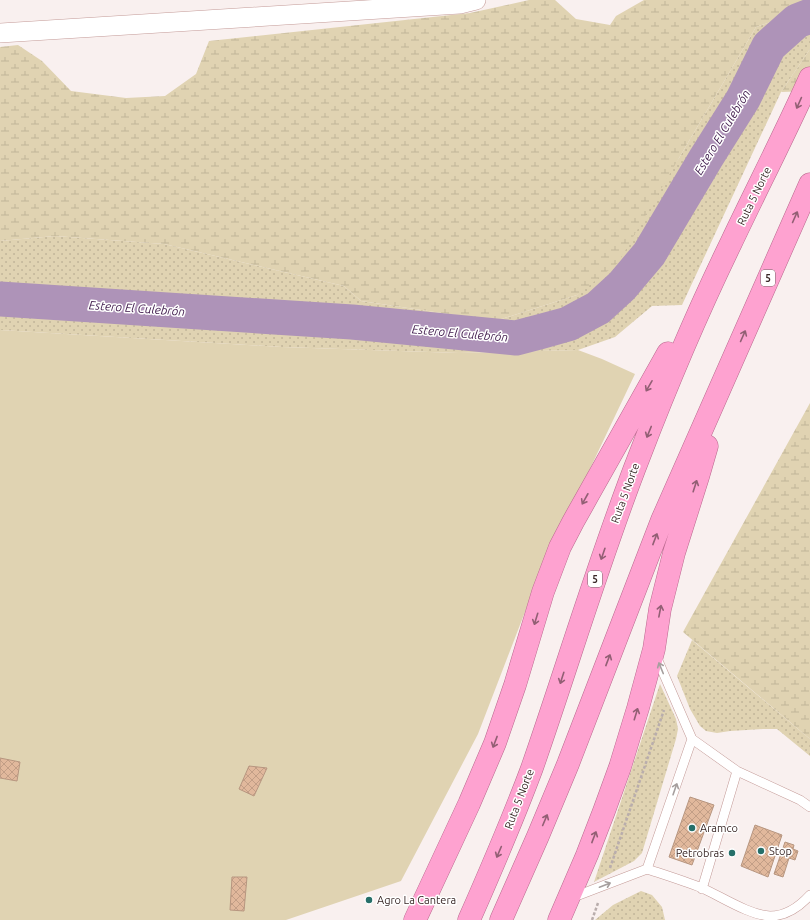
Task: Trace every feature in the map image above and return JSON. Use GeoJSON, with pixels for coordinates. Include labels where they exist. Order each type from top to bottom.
{"type":"FeatureCollection","features":[{"type":"Feature","properties":{"kind":"highway","name":"Ruta 5 Norte"},"geometry":{"type":"LineString","coordinates":[[469,920],[504,841],[531,770],[603,553],[641,450],[691,329],[810,78]]}},
{"type":"Feature","properties":{"kind":"highway","name":"5"},"geometry":{"type":"LineString","coordinates":[[501,920],[536,842],[568,764],[662,520],[810,184]]}},
{"type":"Feature","properties":{"kind":"highway"},"geometry":{"type":"LineString","coordinates":[[415,920],[469,804],[495,743],[515,685],[543,592],[560,548],[610,454],[731,242]]}},
{"type":"Feature","properties":{"kind":"highway"},"geometry":{"type":"LineString","coordinates":[[559,920],[587,855],[620,767],[654,649],[660,609],[674,553],[698,477],[727,372]]}},
{"type":"Feature","properties":{"kind":"street"},"geometry":{"type":"LineString","coordinates":[[0,33],[460,4],[476,0]]}},
{"type":"Feature","properties":{"kind":"lane"},"geometry":{"type":"LineString","coordinates":[[654,649],[670,690],[692,739],[737,771],[800,800],[810,807]]}},
{"type":"Feature","properties":{"kind":"lane"},"geometry":{"type":"LineString","coordinates":[[647,869],[692,739]]}},
{"type":"Feature","properties":{"kind":"lane"},"geometry":{"type":"LineString","coordinates":[[702,889],[737,771]]}},
{"type":"Feature","properties":{"kind":"lane"},"geometry":{"type":"LineString","coordinates":[[568,899],[647,869],[702,889],[749,910],[770,916],[782,914],[796,908],[810,895]]}},
{"type":"Feature","properties":{"kind":"path"},"geometry":{"type":"LineString","coordinates":[[592,920],[670,690]]}},
{"type":"Feature","properties":{"kind":"green space"},"geometry":{"type":"Polygon","coordinates":[[[529,0],[555,0],[576,19],[610,25],[616,16],[644,0],[810,0],[810,17],[802,11],[756,27],[618,263],[577,295],[495,321],[361,301],[344,286],[164,244],[55,236],[0,241],[0,47],[18,45],[42,61],[71,91],[126,98],[165,96],[196,74],[209,41],[470,13],[529,0]]]}},
{"type":"Feature","properties":{"kind":"green space"},"geometry":{"type":"Polygon","coordinates":[[[802,11],[810,17],[810,49],[781,92],[682,305],[652,306],[615,337],[578,350],[459,353],[282,347],[0,330],[0,241],[55,236],[164,244],[344,286],[361,301],[495,321],[577,295],[679,158],[756,27],[802,11]]]}},
{"type":"Feature","properties":{"kind":"green space"},"geometry":{"type":"Polygon","coordinates":[[[810,49],[810,91],[781,92],[810,49]]]}},
{"type":"Feature","properties":{"kind":"green space"},"geometry":{"type":"Polygon","coordinates":[[[0,330],[282,347],[459,353],[578,350],[635,374],[538,578],[478,734],[401,881],[286,920],[0,920],[0,330]]]}},
{"type":"Feature","properties":{"kind":"green space"},"geometry":{"type":"Polygon","coordinates":[[[810,403],[810,739],[683,632],[810,403]]]}},
{"type":"Feature","properties":{"kind":"green space"},"geometry":{"type":"Polygon","coordinates":[[[692,640],[810,739],[810,756],[777,729],[717,733],[706,731],[700,726],[690,709],[677,676],[692,640]]]}},
{"type":"Feature","properties":{"kind":"green space"},"geometry":{"type":"Polygon","coordinates":[[[660,684],[676,719],[678,729],[642,853],[634,861],[594,882],[660,684]]]}},
{"type":"Feature","properties":{"kind":"green space"},"geometry":{"type":"Polygon","coordinates":[[[641,891],[652,895],[662,907],[665,920],[595,920],[613,905],[641,891]]]}},
{"type":"Feature","properties":{"kind":"building"},"geometry":{"type":"Polygon","coordinates":[[[0,758],[20,762],[17,781],[0,778],[0,758]]]}},
{"type":"Feature","properties":{"kind":"building"},"geometry":{"type":"Polygon","coordinates":[[[249,766],[267,768],[254,796],[239,789],[249,766]]]}},
{"type":"Feature","properties":{"kind":"building"},"geometry":{"type":"Polygon","coordinates":[[[690,797],[714,805],[692,865],[669,857],[690,797]]]}},
{"type":"Feature","properties":{"kind":"building","name":"Stop"},"geometry":{"type":"Polygon","coordinates":[[[755,825],[782,835],[768,877],[741,866],[755,825]]]}},
{"type":"Feature","properties":{"kind":"building"},"geometry":{"type":"Polygon","coordinates":[[[785,842],[794,845],[793,849],[798,851],[795,860],[789,858],[783,877],[774,874],[785,842]]]}},
{"type":"Feature","properties":{"kind":"building"},"geometry":{"type":"Polygon","coordinates":[[[232,877],[247,877],[244,911],[230,910],[232,877]]]}},
{"type":"Feature","properties":{"kind":"waterway","name":"Estero El Culebrón"},"geometry":{"type":"LineString","coordinates":[[0,299],[352,322],[516,338],[568,324],[598,308],[622,286],[649,254],[743,99],[769,46],[797,21],[810,16]]}},
{"type":"Feature","properties":{"kind":"place","name":"Aramco"},"geometry":{"type":"Point","coordinates":[692,828]}},
{"type":"Feature","properties":{"kind":"place","name":"Stop"},"geometry":{"type":"Point","coordinates":[761,851]}},
{"type":"Feature","properties":{"kind":"place","name":"Petrobras"},"geometry":{"type":"Point","coordinates":[732,853]}},
{"type":"Feature","properties":{"kind":"place","name":"Agro La Cantera"},"geometry":{"type":"Point","coordinates":[369,900]}}]}
